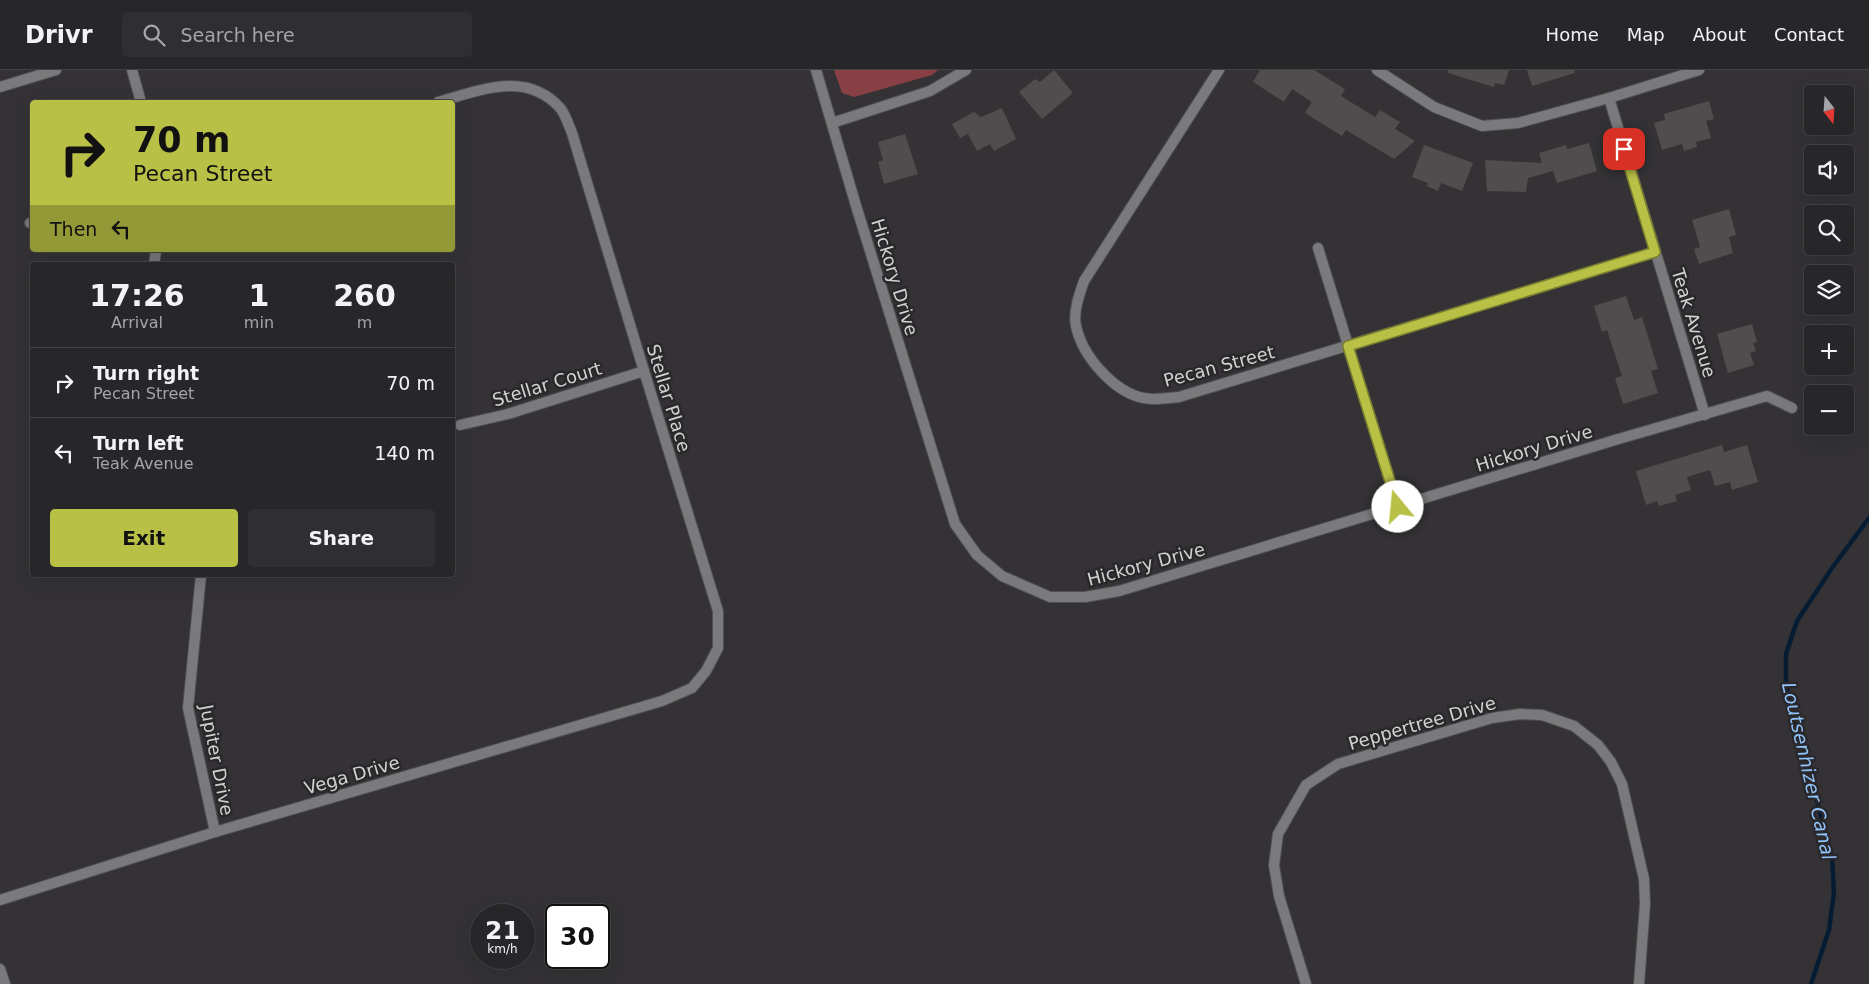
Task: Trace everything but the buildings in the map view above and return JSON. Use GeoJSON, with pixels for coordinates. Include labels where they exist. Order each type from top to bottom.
{"type":"FeatureCollection","features":[{"type":"Feature","properties":{"kind":"street"},"geometry":{"type":"LineString","coordinates":[[0,87],[56,70]]}},
{"type":"Feature","properties":{"kind":"street"},"geometry":{"type":"LineString","coordinates":[[132,70],[140,100]]}},
{"type":"Feature","properties":{"kind":"street","name":"Hickory Drive"},"geometry":{"type":"LineString","coordinates":[[816,70],[955,524],[977,555],[1002,576],[1050,597],[1085,597],[1119,591],[1767,396],[1792,408]]}},
{"type":"Feature","properties":{"kind":"street"},"geometry":{"type":"LineString","coordinates":[[832,123],[930,92],[966,70]]}},
{"type":"Feature","properties":{"kind":"street","name":"Pecan Street"},"geometry":{"type":"LineString","coordinates":[[1218,70],[1084,282],[1077,302],[1076,326],[1085,348],[1098,370],[1128,392],[1151,399],[1179,397],[1655,252]]}},
{"type":"Feature","properties":{"kind":"street"},"geometry":{"type":"LineString","coordinates":[[1377,70],[1434,107],[1482,126],[1518,123],[1609,98],[1699,70]]}},
{"type":"Feature","properties":{"kind":"street","name":"Stellar Place"},"geometry":{"type":"LineString","coordinates":[[445,100],[497,85],[524,84],[544,92],[562,110],[572,133],[718,611],[718,648],[706,671]]}},
{"type":"Feature","properties":{"kind":"street","name":"Teak Avenue"},"geometry":{"type":"LineString","coordinates":[[1609,98],[1705,414]]}},
{"type":"Feature","properties":{"kind":"street"},"geometry":{"type":"LineString","coordinates":[[1318,248],[1398,507]]}},
{"type":"Feature","properties":{"kind":"street","name":"Stellar Court"},"geometry":{"type":"LineString","coordinates":[[460,425],[508,414],[644,371]]}},
{"type":"Feature","properties":{"kind":"street","name":"Jupiter Drive"},"geometry":{"type":"LineString","coordinates":[[201,577],[188,708],[214,832]]}},
{"type":"Feature","properties":{"kind":"street","name":"Vega Drive"},"geometry":{"type":"LineString","coordinates":[[0,900],[214,832],[662,701],[692,688],[706,671]]}},
{"type":"Feature","properties":{"kind":"street","name":"Peppertree Drive"},"geometry":{"type":"LineString","coordinates":[[1306,984],[1279,896],[1274,865],[1278,834],[1306,785],[1338,764],[1492,718],[1520,714],[1542,715],[1574,726],[1598,745],[1611,762],[1622,784],[1644,879],[1645,904],[1639,984]]}},
{"type":"Feature","properties":{"kind":"street"},"geometry":{"type":"LineString","coordinates":[[0,969],[5,984]]}},
{"type":"Feature","properties":{"kind":"shaded area"},"geometry":{"type":"Polygon","coordinates":[[[834,70],[938,70],[932,75],[854,97],[842,93],[834,70]]]}},
{"type":"Feature","properties":{"kind":"waterway","name":"Loutsenhizer Canal"},"geometry":{"type":"LineString","coordinates":[[1811,984],[1829,930],[1834,893],[1832,857],[1786,686],[1786,654],[1797,621],[1832,568],[1869,518]]}},
{"type":"Feature","properties":{"kind":"route"},"geometry":{"type":"LineString","coordinates":[[1398,507],[1348,346],[1655,252],[1624,149]]}}]}
